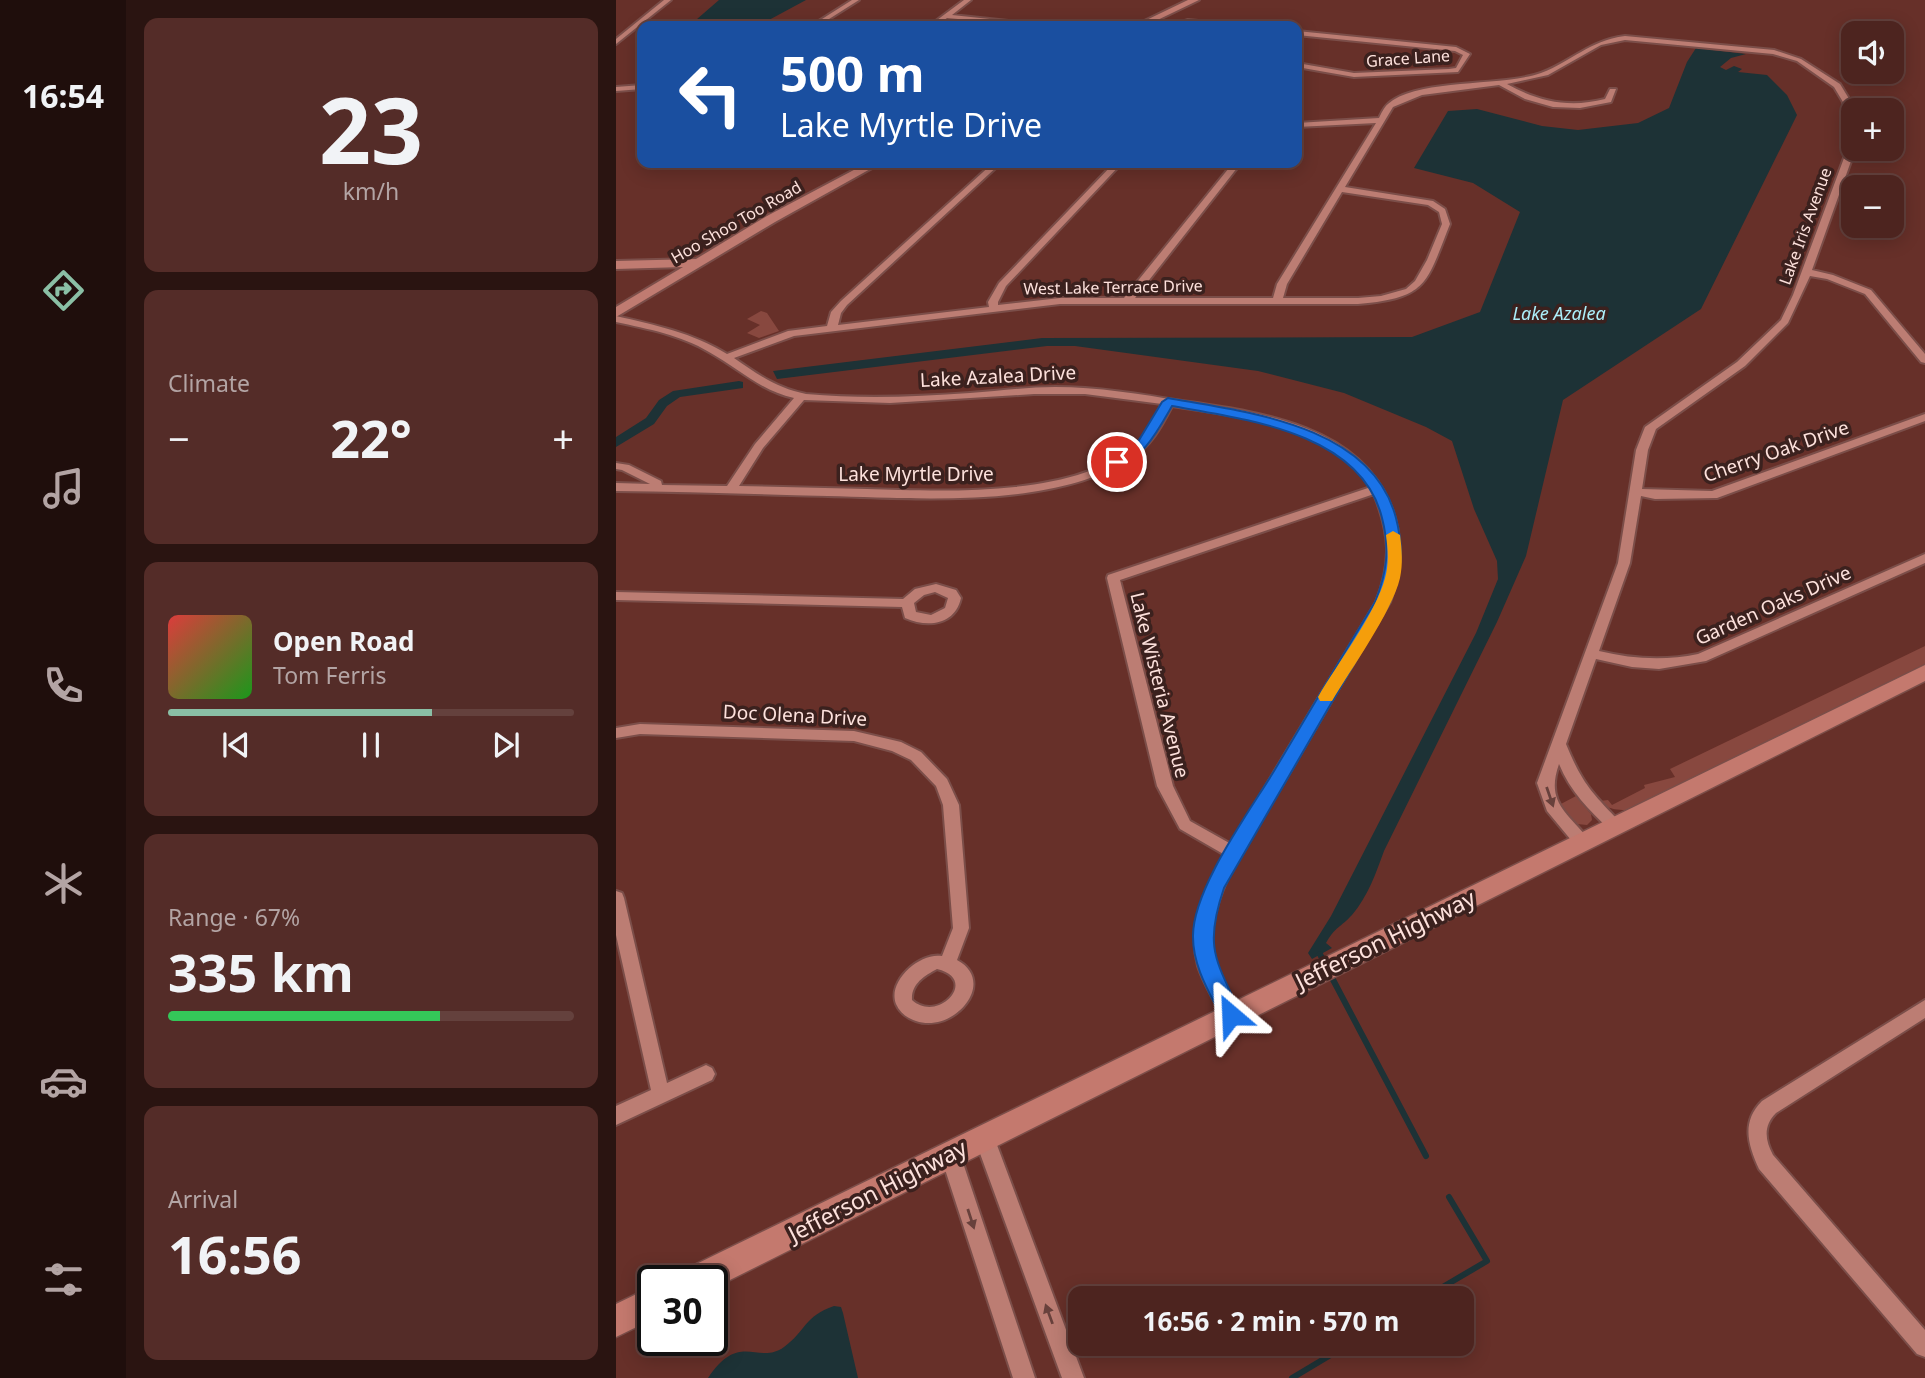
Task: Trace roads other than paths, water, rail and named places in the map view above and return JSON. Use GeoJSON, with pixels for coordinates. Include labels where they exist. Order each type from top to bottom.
{"type":"FeatureCollection","features":[{"type":"Feature","properties":{"kind":"main road","name":"Jefferson Highway"},"geometry":{"type":"LineString","coordinates":[[727,1265],[1925,672]]}},
{"type":"Feature","properties":{"kind":"main road"},"geometry":{"type":"LineString","coordinates":[[616,1321],[637,1310]]}},
{"type":"Feature","properties":{"kind":"street"},"geometry":{"type":"LineString","coordinates":[[643,21],[668,0]]}},
{"type":"Feature","properties":{"kind":"street"},"geometry":{"type":"LineString","coordinates":[[822,21],[856,0]]}},
{"type":"Feature","properties":{"kind":"street"},"geometry":{"type":"LineString","coordinates":[[939,21],[968,0]]}},
{"type":"Feature","properties":{"kind":"street"},"geometry":{"type":"LineString","coordinates":[[1153,21],[1195,0]]}},
{"type":"Feature","properties":{"kind":"street"},"geometry":{"type":"LineString","coordinates":[[945,16],[998,21]]}},
{"type":"Feature","properties":{"kind":"street"},"geometry":{"type":"LineString","coordinates":[[616,42],[637,26]]}},
{"type":"Feature","properties":{"kind":"street"},"geometry":{"type":"LineString","coordinates":[[616,32],[628,33]]}},
{"type":"Feature","properties":{"kind":"street","name":"Grace Lane"},"geometry":{"type":"LineString","coordinates":[[1302,34],[1456,49],[1467,54],[1458,69],[1449,71],[1354,75],[1302,66]]}},
{"type":"Feature","properties":{"kind":"street","name":"Lake Iris Avenue"},"geometry":{"type":"LineString","coordinates":[[1277,301],[1282,284],[1390,106],[1410,94],[1502,84],[1550,72],[1592,45],[1606,39],[1625,38],[1774,52],[1817,71],[1837,86],[1847,102],[1851,150],[1785,321],[1741,364],[1651,427],[1642,450],[1624,563],[1590,653],[1560,745],[1547,772],[1547,795],[1552,807],[1583,842]]}},
{"type":"Feature","properties":{"kind":"street"},"geometry":{"type":"LineString","coordinates":[[1502,84],[1535,101],[1575,107],[1608,100],[1613,91]]}},
{"type":"Feature","properties":{"kind":"street"},"geometry":{"type":"LineString","coordinates":[[616,89],[637,88]]}},
{"type":"Feature","properties":{"kind":"street"},"geometry":{"type":"LineString","coordinates":[[1302,125],[1382,120]]}},
{"type":"Feature","properties":{"kind":"street","name":"Hoo Shoo Too Road"},"geometry":{"type":"LineString","coordinates":[[616,313],[771,219],[866,168]]}},
{"type":"Feature","properties":{"kind":"street"},"geometry":{"type":"LineString","coordinates":[[832,327],[836,312],[844,303],[992,168]]}},
{"type":"Feature","properties":{"kind":"street"},"geometry":{"type":"LineString","coordinates":[[994,307],[993,302],[1002,285],[1113,168]]}},
{"type":"Feature","properties":{"kind":"street"},"geometry":{"type":"LineString","coordinates":[[1128,300],[1233,168]]}},
{"type":"Feature","properties":{"kind":"street","name":"West Lake Terrace Drive"},"geometry":{"type":"LineString","coordinates":[[726,358],[772,339],[832,327],[994,307],[1060,301],[1382,300],[1411,292],[1420,284],[1446,224],[1446,216],[1430,202],[1340,189]]}},
{"type":"Feature","properties":{"kind":"street"},"geometry":{"type":"LineString","coordinates":[[616,265],[697,263]]}},
{"type":"Feature","properties":{"kind":"street"},"geometry":{"type":"LineString","coordinates":[[1806,271],[1868,292],[1925,360]]}},
{"type":"Feature","properties":{"kind":"street","name":"Lake Azalea Drive"},"geometry":{"type":"LineString","coordinates":[[616,319],[695,341],[726,358],[764,385],[802,396],[877,400],[1053,390],[1095,391],[1238,413],[1305,433],[1357,464],[1377,488],[1387,508],[1395,555],[1392,579],[1383,602],[1213,893],[1202,937],[1207,966],[1231,1015]]}},
{"type":"Feature","properties":{"kind":"street"},"geometry":{"type":"LineString","coordinates":[[730,489],[760,446],[802,396]]}},
{"type":"Feature","properties":{"kind":"street","name":"Lake Myrtle Drive"},"geometry":{"type":"LineString","coordinates":[[616,487],[957,495],[1013,491],[1075,477],[1131,454],[1151,434],[1168,402]]}},
{"type":"Feature","properties":{"kind":"street","name":"Cherry Oak Drive"},"geometry":{"type":"LineString","coordinates":[[1635,492],[1655,495],[1713,495],[1925,417]]}},
{"type":"Feature","properties":{"kind":"street","name":"Lake Myrtle Drive"},"geometry":{"type":"LineString","coordinates":[[616,466],[625,467],[645,480],[671,487]]}},
{"type":"Feature","properties":{"kind":"street","name":"Lake Wisteria Avenue"},"geometry":{"type":"LineString","coordinates":[[1234,853],[1185,825],[1165,786],[1113,578],[1377,488]]}},
{"type":"Feature","properties":{"kind":"street","name":"Garden Oaks Drive"},"geometry":{"type":"LineString","coordinates":[[1590,653],[1657,665],[1700,658],[1925,558]]}},
{"type":"Feature","properties":{"kind":"street"},"geometry":{"type":"LineString","coordinates":[[616,596],[907,603]]}},
{"type":"Feature","properties":{"kind":"street","name":"Doc Olena Drive"},"geometry":{"type":"LineString","coordinates":[[616,733],[640,729],[854,736],[896,746],[916,756],[942,783],[951,805],[961,928],[948,962]]}},
{"type":"Feature","properties":{"kind":"street"},"geometry":{"type":"LineString","coordinates":[[1560,745],[1567,772],[1579,790],[1615,826]]}},
{"type":"Feature","properties":{"kind":"street"},"geometry":{"type":"LineString","coordinates":[[616,898],[661,1095]]}},
{"type":"Feature","properties":{"kind":"street"},"geometry":{"type":"LineString","coordinates":[[1925,1009],[1769,1107],[1759,1117],[1756,1132],[1766,1162],[1925,1346]]}},
{"type":"Feature","properties":{"kind":"street"},"geometry":{"type":"LineString","coordinates":[[616,1116],[706,1074]]}},
{"type":"Feature","properties":{"kind":"street"},"geometry":{"type":"LineString","coordinates":[[984,1137],[1073,1378]]}},
{"type":"Feature","properties":{"kind":"street"},"geometry":{"type":"LineString","coordinates":[[950,1154],[1024,1378]]}},
{"type":"Feature","properties":{"kind":"water"},"geometry":{"type":"Polygon","coordinates":[[[719,0],[806,0],[767,21],[695,21],[719,0]]]}},
{"type":"Feature","properties":{"kind":"water","name":"Lake Azalea"},"geometry":{"type":"Polygon","coordinates":[[[1696,48],[1746,54],[1731,58],[1720,67],[1726,70],[1734,66],[1742,69],[1738,72],[1767,75],[1787,95],[1797,115],[1701,309],[1563,400],[1526,556],[1497,622],[1384,851],[1367,892],[1358,908],[1329,938],[1326,943],[1332,948],[1312,959],[1308,953],[1331,916],[1476,633],[1498,579],[1497,561],[1474,509],[1452,441],[1426,427],[1344,393],[1258,371],[1075,346],[1047,346],[777,379],[773,371],[1042,338],[1412,337],[1480,312],[1520,212],[1473,183],[1414,168],[1448,111],[1477,109],[1542,126],[1578,130],[1638,123],[1669,108],[1687,62],[1696,48]]]}},
{"type":"Feature","properties":{"kind":"water"},"geometry":{"type":"Polygon","coordinates":[[[834,1306],[841,1307],[843,1313],[858,1378],[708,1378],[719,1364],[739,1352],[775,1352],[784,1347],[817,1314],[834,1306]]]}},
{"type":"Feature","properties":{"kind":"waterway"},"geometry":{"type":"LineString","coordinates":[[616,443],[650,421],[663,403],[677,394],[739,385]]}},
{"type":"Feature","properties":{"kind":"waterway"},"geometry":{"type":"LineString","coordinates":[[1320,954],[1324,963]]}},
{"type":"Feature","properties":{"kind":"waterway"},"geometry":{"type":"LineString","coordinates":[[1330,974],[1426,1156]]}},
{"type":"Feature","properties":{"kind":"waterway"},"geometry":{"type":"LineString","coordinates":[[1444,1286],[1487,1261],[1449,1197]]}},
{"type":"Feature","properties":{"kind":"waterway"},"geometry":{"type":"LineString","coordinates":[[1292,1378],[1329,1356]]}}]}
